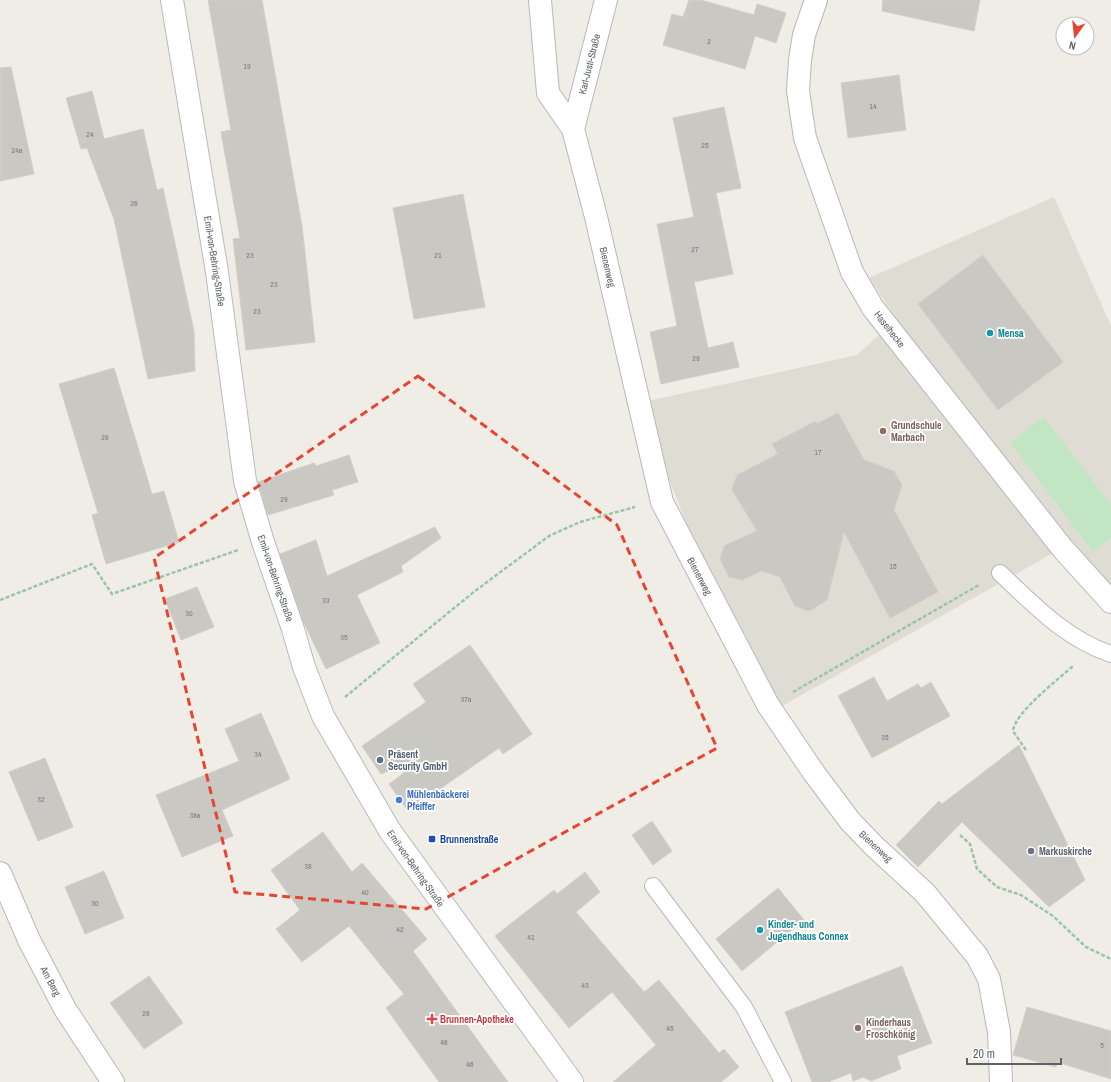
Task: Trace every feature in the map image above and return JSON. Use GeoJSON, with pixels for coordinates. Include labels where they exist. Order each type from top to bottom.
{"type":"FeatureCollection","features":[{"type":"Feature","properties":{"kind":"street","name":"Emil-von-Behring-Straße"},"geometry":{"type":"LineString","coordinates":[[172,0],[217,272],[245,481],[263,542],[292,626],[304,667],[323,716],[390,832],[572,1082]]}},
{"type":"Feature","properties":{"kind":"street","name":"Bienenweg"},"geometry":{"type":"LineString","coordinates":[[540,0],[548,93],[573,129],[596,216],[662,502],[768,705],[814,772],[850,820],[874,846],[926,893],[977,956],[989,979],[1000,1032],[1001,1082]]}},
{"type":"Feature","properties":{"kind":"street","name":"Karl-Justi-Straße"},"geometry":{"type":"LineString","coordinates":[[573,129],[606,0]]}},
{"type":"Feature","properties":{"kind":"street","name":"Haselhecke"},"geometry":{"type":"LineString","coordinates":[[816,0],[804,35],[800,60],[798,91],[800,113],[805,138],[852,272],[873,308],[1062,549],[1111,602]]}},
{"type":"Feature","properties":{"kind":"street","name":"Am Berg"},"geometry":{"type":"LineString","coordinates":[[0,873],[29,940],[65,1009],[113,1082]]}},
{"type":"Feature","properties":{"kind":"lane"},"geometry":{"type":"LineString","coordinates":[[1000,573],[1056,624],[1092,648],[1111,654]]}},
{"type":"Feature","properties":{"kind":"lane"},"geometry":{"type":"LineString","coordinates":[[653,886],[744,1007],[783,1082]]}},
{"type":"Feature","properties":{"kind":"path"},"geometry":{"type":"LineString","coordinates":[[323,716],[475,591],[549,536],[580,522],[638,506]]}},
{"type":"Feature","properties":{"kind":"path"},"geometry":{"type":"LineString","coordinates":[[0,600],[92,564],[112,594],[263,542]]}},
{"type":"Feature","properties":{"kind":"path"},"geometry":{"type":"LineString","coordinates":[[787,696],[900,629],[1000,573]]}},
{"type":"Feature","properties":{"kind":"path"},"geometry":{"type":"LineString","coordinates":[[1026,750],[1013,731],[1014,724],[1022,712],[1092,648]]}},
{"type":"Feature","properties":{"kind":"path"},"geometry":{"type":"LineString","coordinates":[[960,835],[970,844],[976,869],[997,886],[1027,899],[1053,916],[1086,947],[1111,960]]}},
{"type":"Feature","properties":{"kind":"highlighted area"},"geometry":{"type":"Polygon","coordinates":[[[418,376],[617,525],[717,748],[426,909],[235,892],[154,558],[418,376]]]}},
{"type":"Feature","properties":{"kind":"shaded area","name":"Grundschule Marbach"},"geometry":{"type":"Polygon","coordinates":[[[1054,197],[1111,326],[1111,586],[1071,543],[782,706],[702,563],[662,461],[648,401],[857,355],[897,319],[869,278],[1054,197]]]}},
{"type":"Feature","properties":{"kind":"green space"},"geometry":{"type":"Polygon","coordinates":[[[1044,417],[1111,505],[1111,538],[1093,552],[1010,442],[1044,417]]]}},
{"type":"Feature","properties":{"kind":"building"},"geometry":{"type":"Polygon","coordinates":[[[208,0],[262,0],[302,226],[315,342],[246,350],[233,239],[240,238],[221,132],[231,130],[208,0]]]}},
{"type":"Feature","properties":{"kind":"building"},"geometry":{"type":"Polygon","coordinates":[[[689,0],[701,0],[754,15],[757,4],[786,13],[776,43],[755,36],[745,69],[663,45],[672,14],[683,17],[689,0]]]}},
{"type":"Feature","properties":{"kind":"building"},"geometry":{"type":"Polygon","coordinates":[[[883,0],[980,0],[974,31],[882,11],[883,0]]]}},
{"type":"Feature","properties":{"kind":"building"},"geometry":{"type":"Polygon","coordinates":[[[11,67],[34,174],[0,181],[0,68],[11,67]]]}},
{"type":"Feature","properties":{"kind":"building"},"geometry":{"type":"Polygon","coordinates":[[[899,75],[906,130],[848,138],[841,83],[899,75]]]}},
{"type":"Feature","properties":{"kind":"building"},"geometry":{"type":"Polygon","coordinates":[[[92,91],[104,139],[143,129],[157,190],[163,188],[194,331],[195,371],[148,379],[114,219],[87,148],[81,149],[66,98],[92,91]]]}},
{"type":"Feature","properties":{"kind":"building"},"geometry":{"type":"Polygon","coordinates":[[[724,107],[741,188],[716,193],[733,274],[694,282],[708,348],[733,342],[739,367],[661,384],[650,332],[677,326],[657,224],[694,217],[673,118],[724,107]]]}},
{"type":"Feature","properties":{"kind":"building"},"geometry":{"type":"Polygon","coordinates":[[[463,194],[485,307],[414,319],[393,208],[463,194]]]}},
{"type":"Feature","properties":{"kind":"building","name":"Mensa"},"geometry":{"type":"Polygon","coordinates":[[[983,255],[1063,362],[998,410],[918,304],[983,255]]]}},
{"type":"Feature","properties":{"kind":"building"},"geometry":{"type":"Polygon","coordinates":[[[114,368],[152,494],[164,491],[179,542],[106,564],[92,515],[98,513],[59,384],[114,368]]]}},
{"type":"Feature","properties":{"kind":"building"},"geometry":{"type":"Polygon","coordinates":[[[838,413],[864,460],[894,471],[902,485],[894,510],[938,592],[890,618],[844,532],[827,600],[809,611],[795,606],[780,577],[761,571],[742,580],[729,577],[720,559],[724,546],[757,531],[732,490],[737,475],[778,454],[772,444],[816,421],[817,424],[838,413]]]}},
{"type":"Feature","properties":{"kind":"building"},"geometry":{"type":"Polygon","coordinates":[[[349,455],[358,482],[332,490],[334,495],[268,515],[258,482],[314,463],[316,466],[349,455]]]}},
{"type":"Feature","properties":{"kind":"building"},"geometry":{"type":"Polygon","coordinates":[[[435,527],[441,538],[401,566],[403,572],[357,595],[380,643],[326,669],[304,623],[280,554],[316,540],[327,576],[435,527]]]}},
{"type":"Feature","properties":{"kind":"building"},"geometry":{"type":"Polygon","coordinates":[[[197,587],[214,627],[181,640],[165,599],[197,587]]]}},
{"type":"Feature","properties":{"kind":"building"},"geometry":{"type":"Polygon","coordinates":[[[470,645],[532,734],[503,754],[499,748],[408,811],[389,784],[404,773],[400,766],[381,774],[362,746],[426,702],[413,684],[470,645]]]}},
{"type":"Feature","properties":{"kind":"building"},"geometry":{"type":"Polygon","coordinates":[[[874,677],[887,701],[918,684],[921,688],[931,682],[950,716],[872,758],[838,696],[874,677]]]}},
{"type":"Feature","properties":{"kind":"building"},"geometry":{"type":"Polygon","coordinates":[[[261,713],[290,779],[222,810],[233,836],[182,857],[156,795],[239,761],[225,729],[261,713]]]}},
{"type":"Feature","properties":{"kind":"building","name":"Markuskirche"},"geometry":{"type":"Polygon","coordinates":[[[1019,745],[1085,880],[1049,907],[962,822],[918,867],[896,845],[939,801],[942,804],[1019,745]]]}},
{"type":"Feature","properties":{"kind":"building"},"geometry":{"type":"Polygon","coordinates":[[[45,758],[73,827],[38,841],[9,772],[45,758]]]}},
{"type":"Feature","properties":{"kind":"building"},"geometry":{"type":"Polygon","coordinates":[[[652,821],[672,851],[653,865],[632,835],[652,821]]]}},
{"type":"Feature","properties":{"kind":"building"},"geometry":{"type":"Polygon","coordinates":[[[323,832],[352,872],[362,863],[427,939],[413,951],[508,1082],[439,1082],[386,1008],[404,994],[349,926],[302,962],[276,929],[300,910],[271,870],[323,832]]]}},
{"type":"Feature","properties":{"kind":"building"},"geometry":{"type":"Polygon","coordinates":[[[104,871],[124,918],[85,934],[65,887],[104,871]]]}},
{"type":"Feature","properties":{"kind":"building"},"geometry":{"type":"Polygon","coordinates":[[[585,872],[600,892],[576,912],[644,992],[659,980],[719,1053],[724,1049],[739,1067],[721,1082],[613,1082],[656,1045],[612,992],[569,1028],[495,936],[554,890],[557,894],[585,872]]]}},
{"type":"Feature","properties":{"kind":"building","name":"Kinder- und Jugendhaus Connex"},"geometry":{"type":"Polygon","coordinates":[[[778,888],[804,920],[742,971],[716,939],[778,888]]]}},
{"type":"Feature","properties":{"kind":"building","name":"Kinderhaus Froschkönig"},"geometry":{"type":"Polygon","coordinates":[[[902,966],[932,1043],[897,1056],[901,1069],[871,1081],[863,1077],[853,1081],[851,1073],[828,1082],[812,1082],[785,1012],[902,966]]]}},
{"type":"Feature","properties":{"kind":"building"},"geometry":{"type":"Polygon","coordinates":[[[149,976],[183,1023],[144,1049],[110,1003],[149,976]]]}},
{"type":"Feature","properties":{"kind":"building"},"geometry":{"type":"Polygon","coordinates":[[[1027,1007],[1111,1031],[1111,1079],[1057,1062],[1056,1067],[1013,1055],[1027,1007]]]}},
{"type":"Feature","properties":{"kind":"place","name":"Mensa"},"geometry":{"type":"Point","coordinates":[990,333]}},
{"type":"Feature","properties":{"kind":"place","name":"Grundschule Marbach"},"geometry":{"type":"Point","coordinates":[883,431]}},
{"type":"Feature","properties":{"kind":"place","name":"Präsent Security GmbH"},"geometry":{"type":"Point","coordinates":[380,760]}},
{"type":"Feature","properties":{"kind":"place","name":"Mühlenbäckerei Pfeiffer"},"geometry":{"type":"Point","coordinates":[399,800]}},
{"type":"Feature","properties":{"kind":"place","name":"Brunnenstraße"},"geometry":{"type":"Point","coordinates":[432,839]}},
{"type":"Feature","properties":{"kind":"place","name":"Markuskirche"},"geometry":{"type":"Point","coordinates":[1031,851]}},
{"type":"Feature","properties":{"kind":"place","name":"Kinder- und Jugendhaus Connex"},"geometry":{"type":"Point","coordinates":[760,930]}},
{"type":"Feature","properties":{"kind":"place","name":"Brunnen-Apotheke"},"geometry":{"type":"Point","coordinates":[432,1019]}},
{"type":"Feature","properties":{"kind":"place","name":"Kinderhaus Froschkönig"},"geometry":{"type":"Point","coordinates":[858,1028]}}]}
